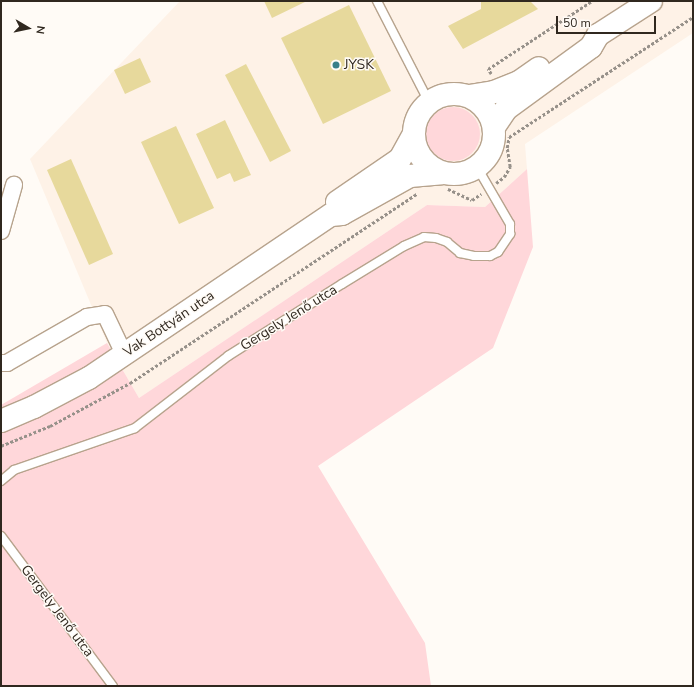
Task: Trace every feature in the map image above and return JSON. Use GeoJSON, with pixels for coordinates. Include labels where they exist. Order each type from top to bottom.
{"type":"FeatureCollection","features":[{"type":"Feature","properties":{"kind":"main road"},"geometry":{"type":"LineString","coordinates":[[494,127],[506,109],[590,47],[598,35],[651,1]]}},
{"type":"Feature","properties":{"kind":"main road"},"geometry":{"type":"LineString","coordinates":[[469,96],[481,104],[490,114],[494,127],[494,141],[489,154],[477,167],[469,172],[456,174],[442,179],[421,157],[415,146],[414,134],[416,122],[421,110],[429,102],[442,95],[448,94],[455,93],[469,96],[494,92],[519,82],[584,37],[598,35]]}},
{"type":"Feature","properties":{"kind":"main road","name":"Vak Bottyán utca"},"geometry":{"type":"LineString","coordinates":[[331,215],[336,204],[400,159],[414,134]]}},
{"type":"Feature","properties":{"kind":"main road","name":"Vak Bottyán utca"},"geometry":{"type":"LineString","coordinates":[[1,421],[34,407],[90,378],[331,215],[342,214],[410,176],[442,179]]}},
{"type":"Feature","properties":{"kind":"street"},"geometry":{"type":"LineString","coordinates":[[1,231],[14,185]]}},
{"type":"Feature","properties":{"kind":"street"},"geometry":{"type":"LineString","coordinates":[[1,363],[7,363],[88,317],[105,314],[124,354]]}},
{"type":"Feature","properties":{"kind":"lane"},"geometry":{"type":"LineString","coordinates":[[377,1],[429,102]]}},
{"type":"Feature","properties":{"kind":"lane","name":"Gergely Jenő utca"},"geometry":{"type":"LineString","coordinates":[[1,481],[14,470],[135,428],[228,356],[404,246],[424,237],[436,238],[447,242],[460,253],[474,256],[490,256],[498,252],[510,234],[510,224],[477,167]]}},
{"type":"Feature","properties":{"kind":"lane","name":"Gergely Jenő utca"},"geometry":{"type":"LineString","coordinates":[[1,536],[113,686]]}},
{"type":"Feature","properties":{"kind":"path"},"geometry":{"type":"LineString","coordinates":[[442,179],[472,200],[504,177],[510,166],[507,148],[509,137],[693,17]]}},
{"type":"Feature","properties":{"kind":"path"},"geometry":{"type":"LineString","coordinates":[[1,446],[50,426],[130,383],[422,190]]}},
{"type":"Feature","properties":{"kind":"shaded area"},"geometry":{"type":"Polygon","coordinates":[[[180,1],[693,1],[693,33],[525,144],[527,169],[485,207],[427,205],[139,398],[107,343],[30,159],[180,1]]]}},
{"type":"Feature","properties":{"kind":"shaded area"},"geometry":{"type":"Polygon","coordinates":[[[453,107],[463,109],[472,115],[478,124],[480,134],[478,144],[472,153],[463,159],[453,161],[443,159],[434,153],[428,144],[426,134],[428,124],[434,115],[443,109],[453,107]]]}},
{"type":"Feature","properties":{"kind":"shaded area"},"geometry":{"type":"Polygon","coordinates":[[[527,169],[533,247],[493,348],[318,466],[425,643],[431,686],[1,686],[1,405],[107,343],[139,398],[427,205],[485,207],[527,169]]]}},
{"type":"Feature","properties":{"kind":"building"},"geometry":{"type":"Polygon","coordinates":[[[264,1],[307,1],[272,18],[264,1]]]}},
{"type":"Feature","properties":{"kind":"building"},"geometry":{"type":"Polygon","coordinates":[[[481,1],[530,1],[538,9],[463,49],[448,26],[481,9],[481,1]]]}},
{"type":"Feature","properties":{"kind":"building","name":"JYSK"},"geometry":{"type":"Polygon","coordinates":[[[349,5],[391,91],[323,124],[281,38],[349,5]]]}},
{"type":"Feature","properties":{"kind":"building"},"geometry":{"type":"Polygon","coordinates":[[[140,58],[151,82],[125,94],[114,70],[140,58]]]}},
{"type":"Feature","properties":{"kind":"building"},"geometry":{"type":"Polygon","coordinates":[[[246,64],[291,151],[270,162],[225,75],[246,64]]]}},
{"type":"Feature","properties":{"kind":"building"},"geometry":{"type":"Polygon","coordinates":[[[225,120],[251,175],[234,182],[230,173],[217,179],[196,134],[225,120]]]}},
{"type":"Feature","properties":{"kind":"building"},"geometry":{"type":"Polygon","coordinates":[[[176,126],[214,208],[179,224],[141,142],[176,126]]]}},
{"type":"Feature","properties":{"kind":"building"},"geometry":{"type":"Polygon","coordinates":[[[71,159],[113,254],[89,265],[47,170],[71,159]]]}},
{"type":"Feature","properties":{"kind":"place","name":"JYSK"},"geometry":{"type":"Point","coordinates":[336,65]}}]}
